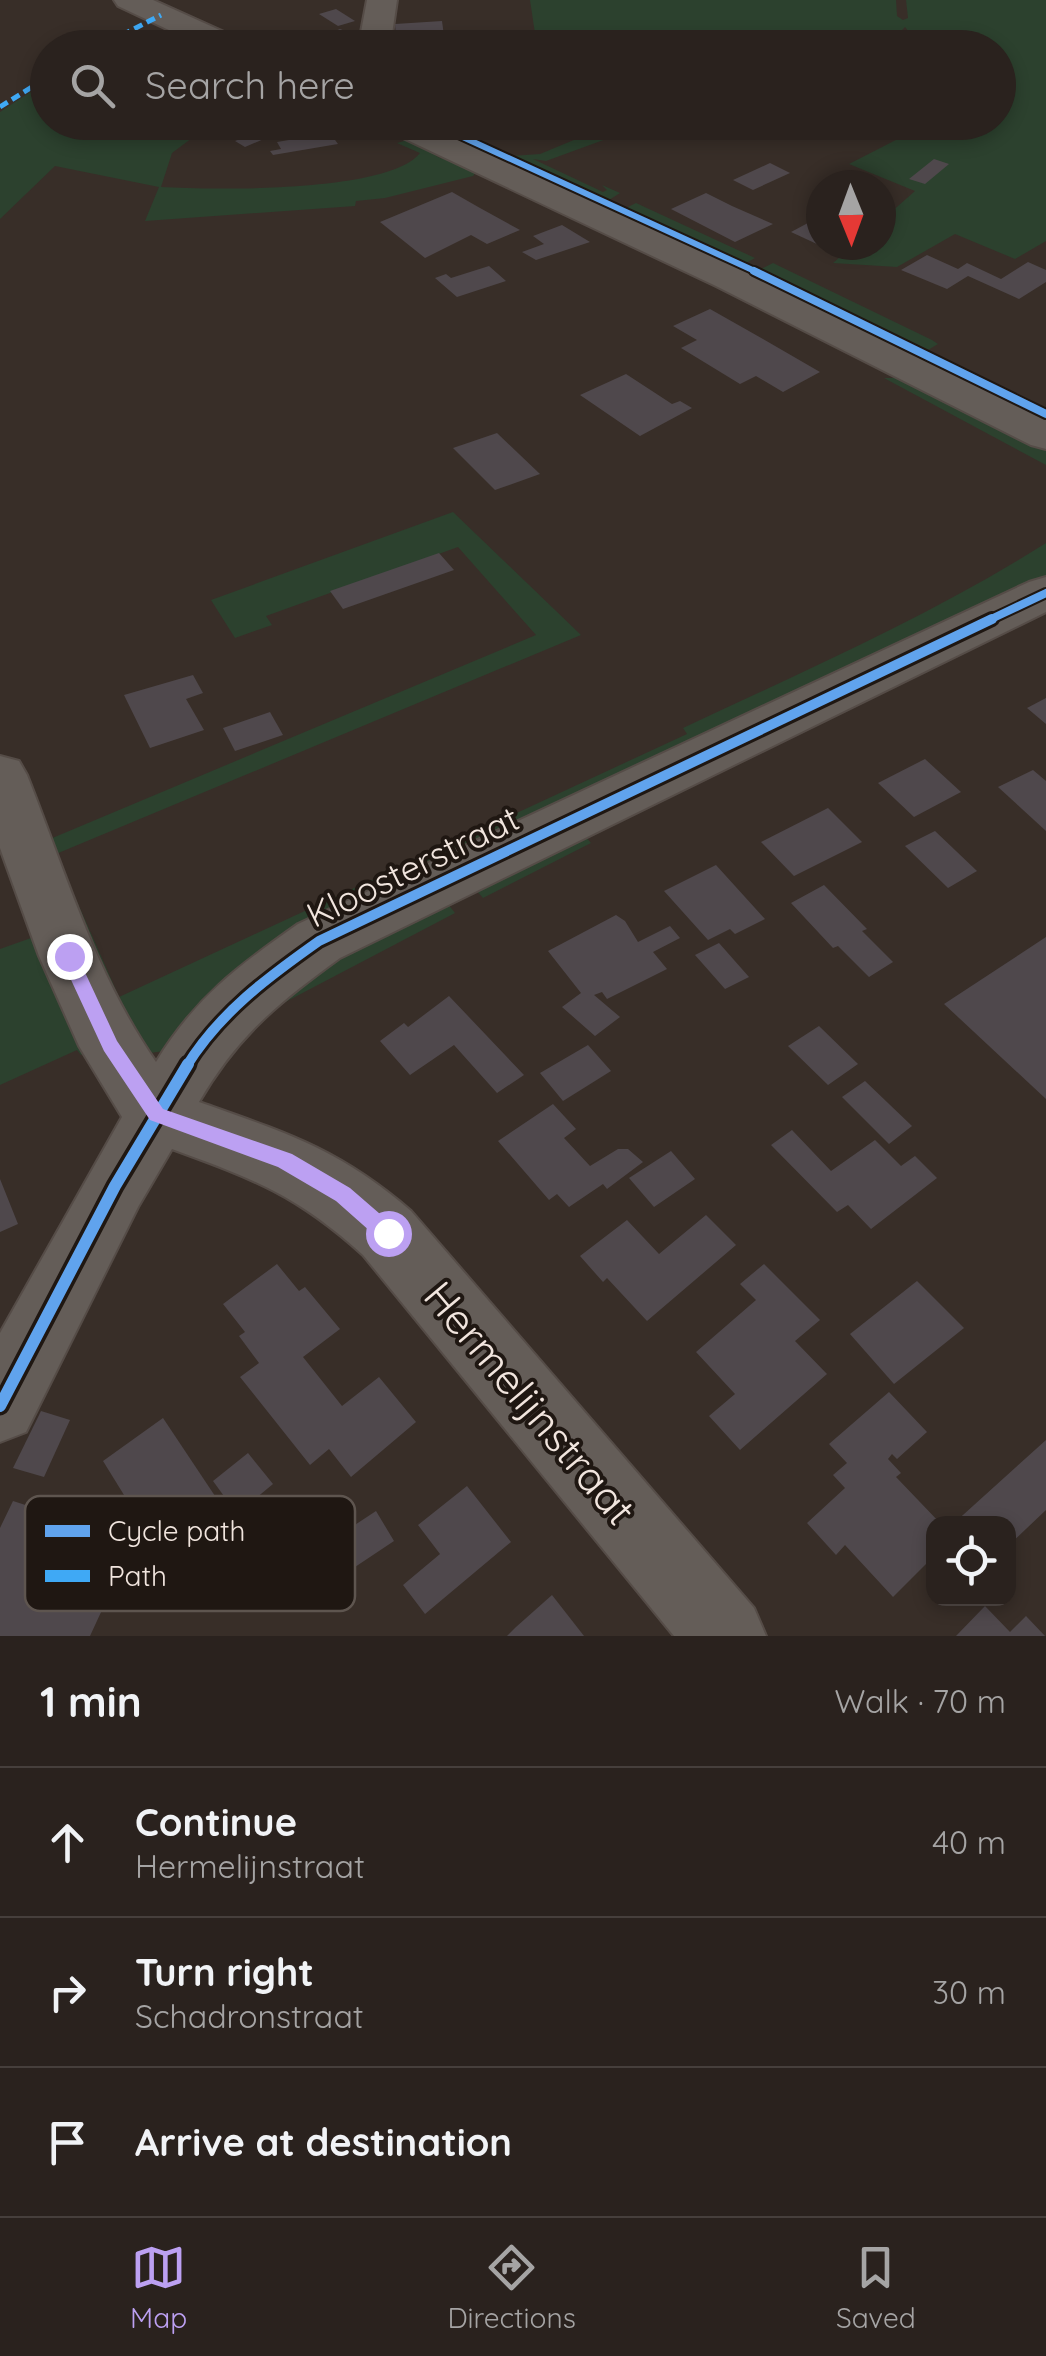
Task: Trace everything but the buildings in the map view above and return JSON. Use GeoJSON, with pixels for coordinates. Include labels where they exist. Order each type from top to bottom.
{"type":"FeatureCollection","features":[{"type":"Feature","properties":{"kind":"street"},"geometry":{"type":"LineString","coordinates":[[129,0],[194,30]]}},
{"type":"Feature","properties":{"kind":"street"},"geometry":{"type":"LineString","coordinates":[[377,30],[382,0]]}},
{"type":"Feature","properties":{"kind":"street"},"geometry":{"type":"LineString","coordinates":[[435,140],[730,278],[1046,436]]}},
{"type":"Feature","properties":{"kind":"street","name":"Kloosterstraat"},"geometry":{"type":"LineString","coordinates":[[0,1406],[156,1114],[203,1040],[256,986],[319,941],[1046,593]]}},
{"type":"Feature","properties":{"kind":"street"},"geometry":{"type":"LineString","coordinates":[[0,775],[69,956],[110,1046],[156,1114]]}},
{"type":"Feature","properties":{"kind":"street","name":"Hermelijnstraat"},"geometry":{"type":"LineString","coordinates":[[156,1114],[285,1160],[343,1194],[388,1233],[726,1636]]}},
{"type":"Feature","properties":{"kind":"green space"},"geometry":{"type":"Polygon","coordinates":[[[530,0],[896,0],[897,16],[903,20],[908,18],[906,0],[1046,0],[1046,241],[1015,259],[955,234],[897,267],[833,263],[896,260],[896,208],[915,191],[896,183],[896,170],[864,170],[849,164],[896,140],[1016,140],[1016,30],[534,30],[530,0]]]}},
{"type":"Feature","properties":{"kind":"green space"},"geometry":{"type":"Polygon","coordinates":[[[30,92],[30,140],[189,140],[172,153],[161,187],[298,186],[373,176],[402,166],[420,153],[397,143],[408,140],[438,157],[477,171],[473,176],[385,198],[356,201],[355,206],[145,221],[159,187],[55,166],[0,219],[0,112],[30,92]]]}},
{"type":"Feature","properties":{"kind":"green space"},"geometry":{"type":"Polygon","coordinates":[[[574,140],[603,140],[546,161],[533,159],[603,192],[607,190],[602,185],[620,193],[609,200],[512,156],[540,154],[574,140]]]}},
{"type":"Feature","properties":{"kind":"green space"},"geometry":{"type":"Polygon","coordinates":[[[636,203],[755,258],[746,263],[626,208],[636,203]]]}},
{"type":"Feature","properties":{"kind":"green space"},"geometry":{"type":"Polygon","coordinates":[[[773,263],[938,344],[928,350],[761,269],[773,263]]]}},
{"type":"Feature","properties":{"kind":"green space"},"geometry":{"type":"Polygon","coordinates":[[[884,378],[914,378],[1046,448],[1046,465],[884,378]]]}},
{"type":"Feature","properties":{"kind":"green space"},"geometry":{"type":"Polygon","coordinates":[[[453,512],[581,635],[56,854],[119,997],[687,734],[683,728],[913,618],[1046,543],[1046,582],[164,1051],[143,1054],[133,1050],[50,839],[536,635],[458,547],[266,616],[272,625],[235,638],[211,600],[453,512]]]}},
{"type":"Feature","properties":{"kind":"green space"},"geometry":{"type":"Polygon","coordinates":[[[579,829],[591,843],[483,898],[468,881],[579,829]]]}},
{"type":"Feature","properties":{"kind":"green space"},"geometry":{"type":"Polygon","coordinates":[[[440,894],[455,913],[272,1009],[346,941],[440,894]]]}},
{"type":"Feature","properties":{"kind":"green space"},"geometry":{"type":"Polygon","coordinates":[[[31,938],[35,947],[54,949],[98,1042],[81,1055],[77,1050],[0,1085],[0,949],[31,938]]]}},
{"type":"Feature","properties":{"kind":"marked path"},"geometry":{"type":"LineString","coordinates":[[132,30],[161,15]]}},
{"type":"Feature","properties":{"kind":"marked path"},"geometry":{"type":"LineString","coordinates":[[0,107],[30,88]]}},
{"type":"Feature","properties":{"kind":"cycle path"},"geometry":{"type":"LineString","coordinates":[[469,140],[781,283],[1046,414]]}},
{"type":"Feature","properties":{"kind":"cycle path"},"geometry":{"type":"LineString","coordinates":[[0,1406],[115,1186],[203,1039],[256,986],[319,941],[1046,593]]}},
{"type":"Feature","properties":{"kind":"route"},"geometry":{"type":"LineString","coordinates":[[69,956],[110,1046],[156,1114],[285,1160],[343,1194],[388,1233]]}}]}
